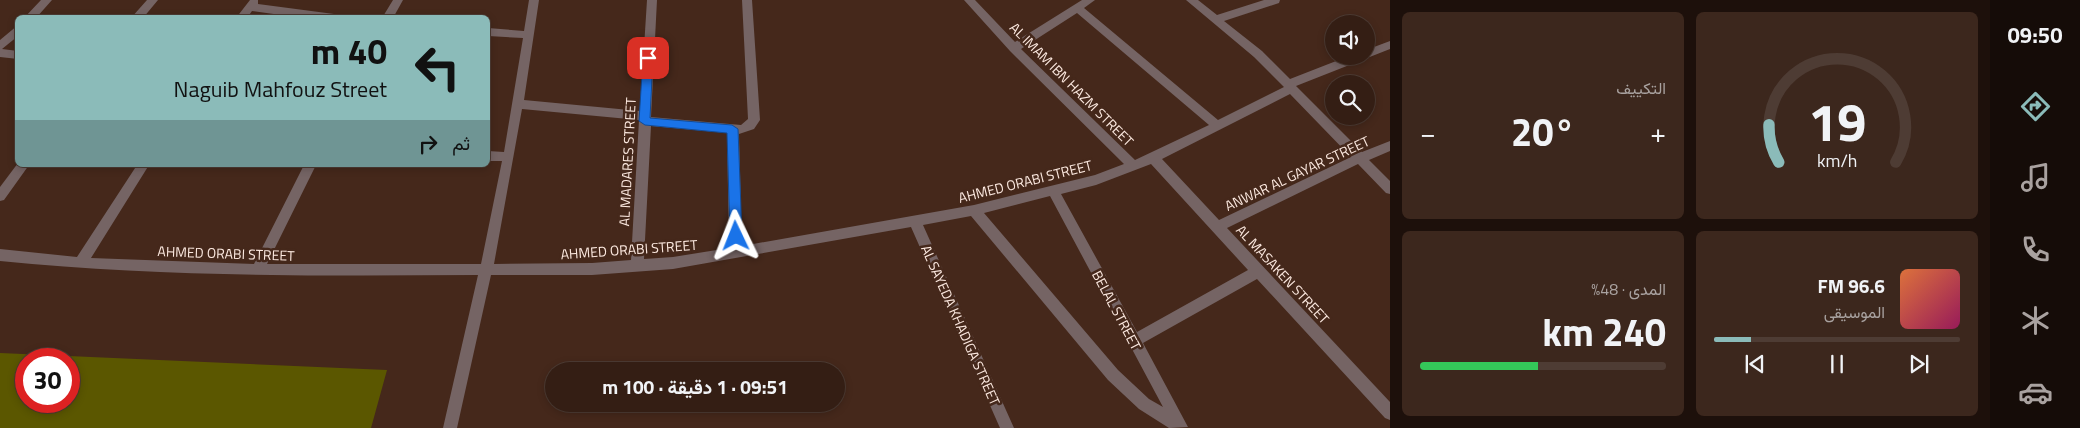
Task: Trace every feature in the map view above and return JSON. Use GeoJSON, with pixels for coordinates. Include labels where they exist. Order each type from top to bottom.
{"type":"FeatureCollection","features":[{"type":"Feature","properties":{"kind":"street"},"geometry":{"type":"LineString","coordinates":[[32,15],[47,0]]}},
{"type":"Feature","properties":{"kind":"street"},"geometry":{"type":"LineString","coordinates":[[139,15],[153,0]]}},
{"type":"Feature","properties":{"kind":"street"},"geometry":{"type":"LineString","coordinates":[[389,15],[398,0]]}},
{"type":"Feature","properties":{"kind":"street"},"geometry":{"type":"LineString","coordinates":[[450,428],[486,270],[509,157],[534,0]]}},
{"type":"Feature","properties":{"kind":"street","name":"AL MADARES STREET"},"geometry":{"type":"LineString","coordinates":[[637,266],[652,0]]}},
{"type":"Feature","properties":{"kind":"street"},"geometry":{"type":"LineString","coordinates":[[518,104],[732,129],[746,128],[754,120],[747,0]]}},
{"type":"Feature","properties":{"kind":"street","name":"AL IMAM IBN HAZM STREET"},"geometry":{"type":"LineString","coordinates":[[969,0],[1014,48],[1133,166]]}},
{"type":"Feature","properties":{"kind":"street"},"geometry":{"type":"LineString","coordinates":[[1014,48],[1090,0]]}},
{"type":"Feature","properties":{"kind":"street"},"geometry":{"type":"LineString","coordinates":[[1191,0],[1217,19],[1258,54],[1390,189]]}},
{"type":"Feature","properties":{"kind":"street"},"geometry":{"type":"LineString","coordinates":[[1217,19],[1275,0]]}},
{"type":"Feature","properties":{"kind":"street"},"geometry":{"type":"LineString","coordinates":[[243,15],[252,3],[318,15]]}},
{"type":"Feature","properties":{"kind":"street"},"geometry":{"type":"LineString","coordinates":[[1077,8],[1218,126]]}},
{"type":"Feature","properties":{"kind":"street"},"geometry":{"type":"LineString","coordinates":[[0,46],[15,32]]}},
{"type":"Feature","properties":{"kind":"street"},"geometry":{"type":"LineString","coordinates":[[490,32],[528,36]]}},
{"type":"Feature","properties":{"kind":"street"},"geometry":{"type":"LineString","coordinates":[[1375,51],[1390,45]]}},
{"type":"Feature","properties":{"kind":"street"},"geometry":{"type":"LineString","coordinates":[[0,53],[15,55]]}},
{"type":"Feature","properties":{"kind":"street","name":"AHMED ORABI STREET"},"geometry":{"type":"LineString","coordinates":[[0,255],[80,263],[258,270],[486,270],[592,269],[637,266],[736,253],[974,210],[1054,192],[1096,180],[1153,158],[1218,126],[1290,86],[1340,65]]}},
{"type":"Feature","properties":{"kind":"street"},"geometry":{"type":"LineString","coordinates":[[732,129],[736,253]]}},
{"type":"Feature","properties":{"kind":"street","name":"ANWAR AL GAYAR STREET"},"geometry":{"type":"LineString","coordinates":[[1217,227],[1360,158],[1390,146]]}},
{"type":"Feature","properties":{"kind":"street"},"geometry":{"type":"LineString","coordinates":[[490,156],[509,157]]}},
{"type":"Feature","properties":{"kind":"street","name":"AL MASAKEN STREET"},"geometry":{"type":"LineString","coordinates":[[1153,158],[1390,412]]}},
{"type":"Feature","properties":{"kind":"street"},"geometry":{"type":"LineString","coordinates":[[0,196],[22,167]]}},
{"type":"Feature","properties":{"kind":"street"},"geometry":{"type":"LineString","coordinates":[[80,263],[142,167]]}},
{"type":"Feature","properties":{"kind":"street"},"geometry":{"type":"LineString","coordinates":[[258,270],[309,167]]}},
{"type":"Feature","properties":{"kind":"street","name":"BELAL STREET"},"geometry":{"type":"LineString","coordinates":[[1054,192],[1181,428]]}},
{"type":"Feature","properties":{"kind":"street"},"geometry":{"type":"LineString","coordinates":[[974,210],[1113,375],[1144,404],[1181,428]]}},
{"type":"Feature","properties":{"kind":"street","name":"AL SAYEDA KHADIGA STREET"},"geometry":{"type":"LineString","coordinates":[[916,221],[1007,428]]}},
{"type":"Feature","properties":{"kind":"street"},"geometry":{"type":"LineString","coordinates":[[1134,341],[1258,271]]}},
{"type":"Feature","properties":{"kind":"shaded area"},"geometry":{"type":"Polygon","coordinates":[[[0,353],[15,354],[15,413],[80,413],[80,357],[387,370],[371,428],[0,428],[0,353]]]}},
{"type":"Feature","properties":{"kind":"route"},"geometry":{"type":"LineString","coordinates":[[648,58],[645,121],[732,129],[736,236]]}}]}
